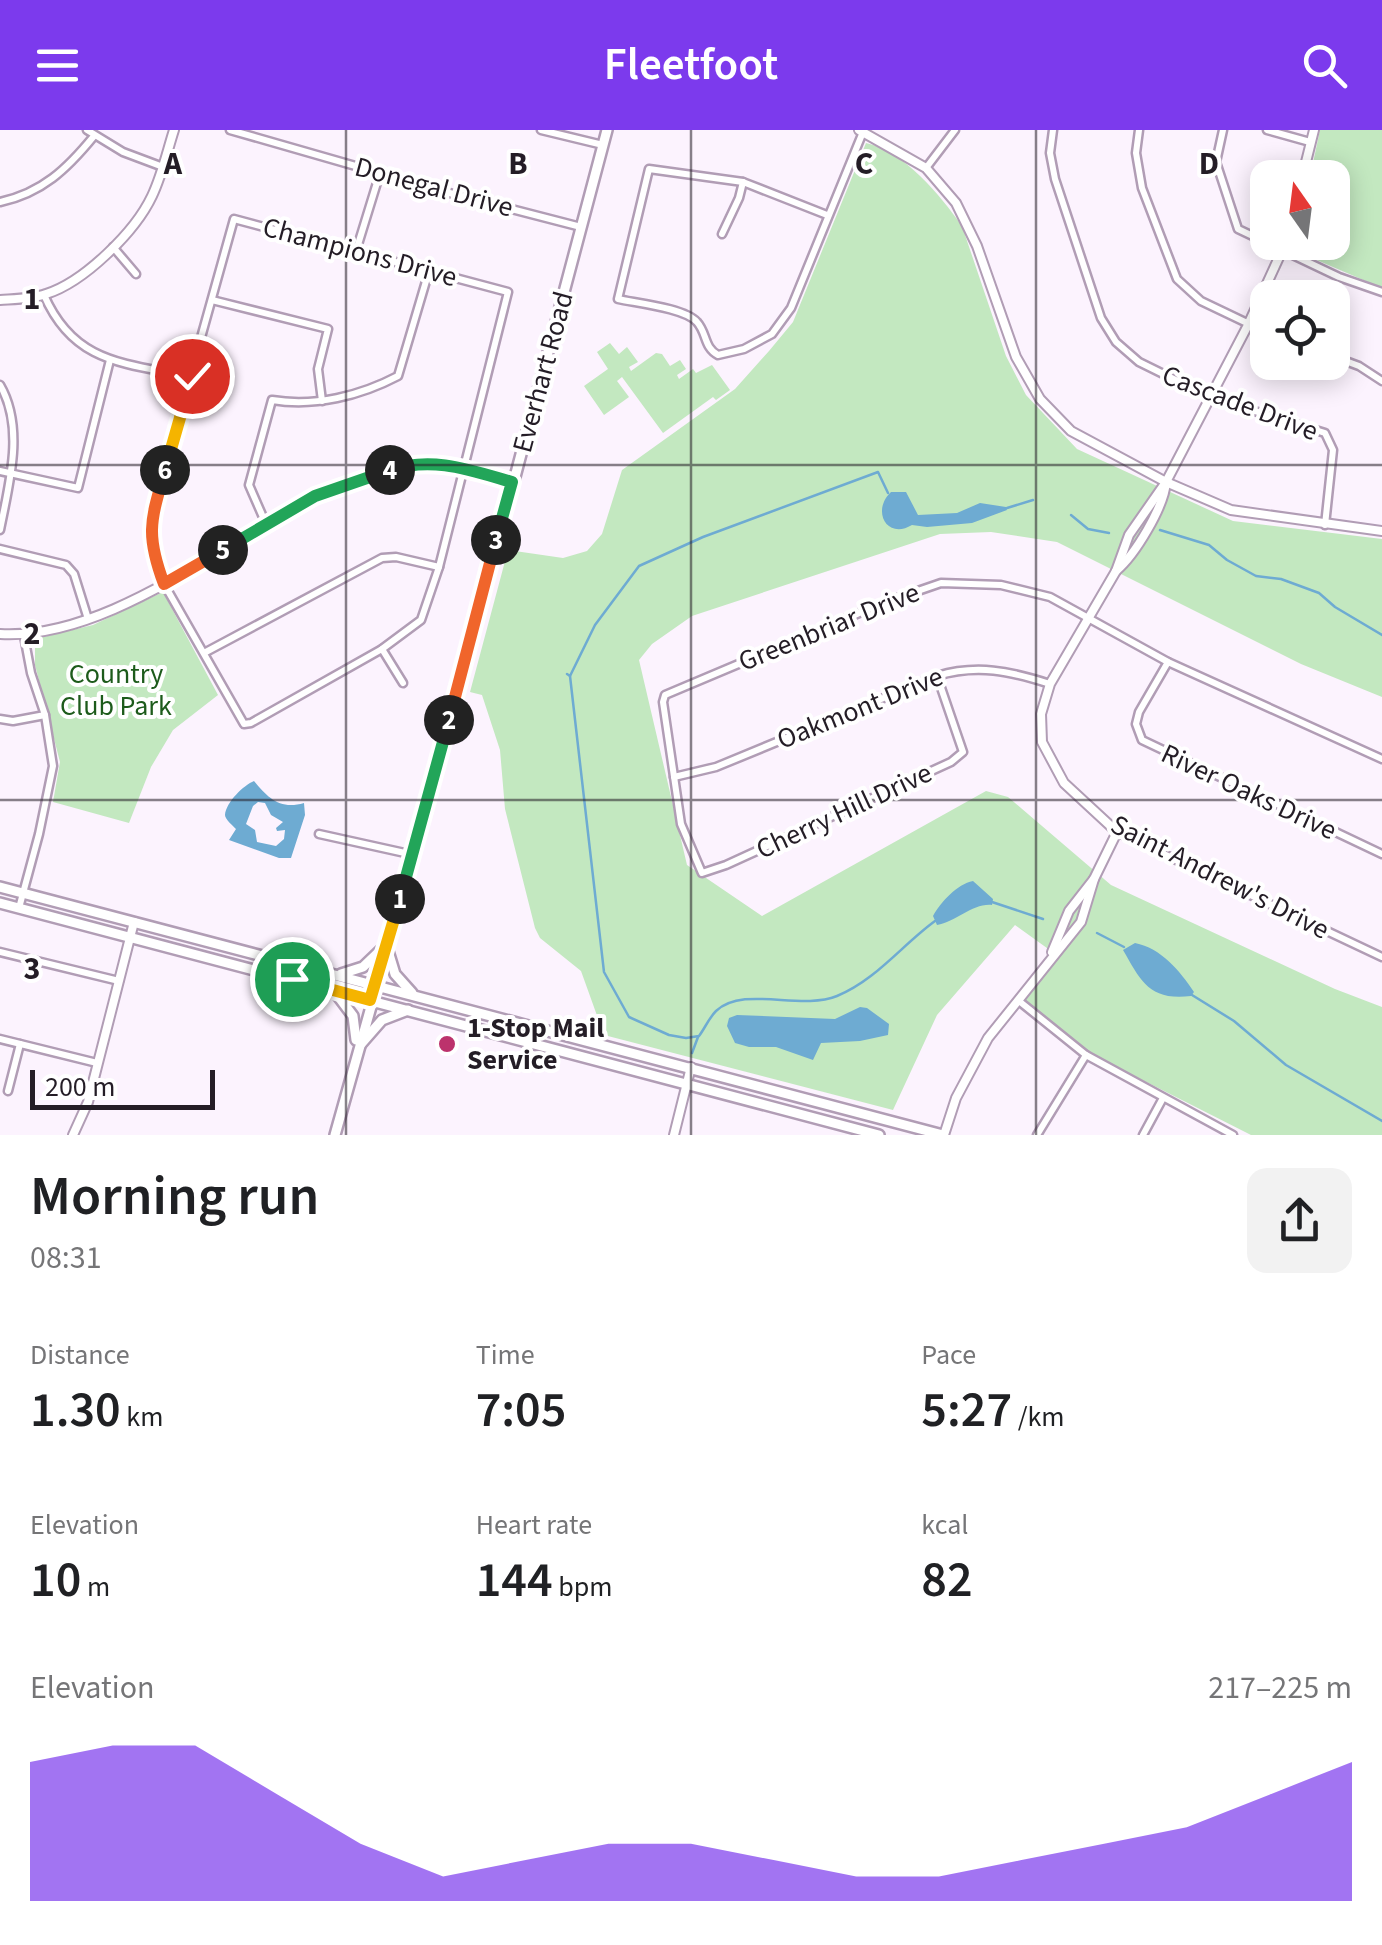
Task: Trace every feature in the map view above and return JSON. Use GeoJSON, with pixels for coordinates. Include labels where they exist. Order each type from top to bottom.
{"type":"FeatureCollection","features":[{"type":"Feature","properties":{"kind":"main road","name":"Everhart Road"},"geometry":{"type":"LineString","coordinates":[[334,1135],[414,855],[607,130]]}},
{"type":"Feature","properties":{"kind":"main road"},"geometry":{"type":"LineString","coordinates":[[0,886],[943,1135]]}},
{"type":"Feature","properties":{"kind":"main road"},"geometry":{"type":"LineString","coordinates":[[0,903],[879,1135]]}},
{"type":"Feature","properties":{"kind":"main road"},"geometry":{"type":"LineString","coordinates":[[336,974],[364,967],[388,943]]}},
{"type":"Feature","properties":{"kind":"main road"},"geometry":{"type":"LineString","coordinates":[[388,943],[395,974],[414,995]]}},
{"type":"Feature","properties":{"kind":"main road"},"geometry":{"type":"LineString","coordinates":[[333,990],[353,1016],[356,1055]]}},
{"type":"Feature","properties":{"kind":"main road"},"geometry":{"type":"LineString","coordinates":[[356,1055],[362,1041],[382,1020],[409,1010]]}},
{"type":"Feature","properties":{"kind":"street"},"geometry":{"type":"LineString","coordinates":[[86,130],[123,152],[163,167]]}},
{"type":"Feature","properties":{"kind":"street"},"geometry":{"type":"LineString","coordinates":[[0,300],[44,295],[68,285],[113,248],[146,208],[174,130]]}},
{"type":"Feature","properties":{"kind":"street","name":"Donegal Drive"},"geometry":{"type":"LineString","coordinates":[[230,130],[581,226]]}},
{"type":"Feature","properties":{"kind":"street"},"geometry":{"type":"LineString","coordinates":[[541,130],[603,145]]}},
{"type":"Feature","properties":{"kind":"street"},"geometry":{"type":"LineString","coordinates":[[926,168],[955,130]]}},
{"type":"Feature","properties":{"kind":"street","name":"Cascade Drive"},"geometry":{"type":"LineString","coordinates":[[1053,130],[1050,153],[1055,180],[1101,318],[1116,342],[1139,362],[1210,397],[1320,431],[1328,437],[1333,450],[1325,525]]}},
{"type":"Feature","properties":{"kind":"street"},"geometry":{"type":"LineString","coordinates":[[1140,130],[1136,153],[1142,188],[1177,278],[1201,301],[1248,326]]}},
{"type":"Feature","properties":{"kind":"street"},"geometry":{"type":"LineString","coordinates":[[1224,130],[1216,162],[1232,220],[1250,236]]}},
{"type":"Feature","properties":{"kind":"street"},"geometry":{"type":"LineString","coordinates":[[1268,130],[1310,142]]}},
{"type":"Feature","properties":{"kind":"street"},"geometry":{"type":"LineString","coordinates":[[1306,160],[1314,130]]}},
{"type":"Feature","properties":{"kind":"street"},"geometry":{"type":"LineString","coordinates":[[827,215],[743,182],[649,169],[618,298],[686,314],[697,322],[710,350],[718,356],[744,350],[772,334],[791,308],[861,131],[926,168],[947,190],[968,226],[1008,336],[1040,398],[1081,438],[1230,510],[1382,531]]}},
{"type":"Feature","properties":{"kind":"street"},"geometry":{"type":"LineString","coordinates":[[0,202],[29,194],[53,180],[94,136]]}},
{"type":"Feature","properties":{"kind":"street"},"geometry":{"type":"LineString","coordinates":[[356,252],[380,173]]}},
{"type":"Feature","properties":{"kind":"street"},"geometry":{"type":"LineString","coordinates":[[722,234],[743,182]]}},
{"type":"Feature","properties":{"kind":"street","name":"Champions Drive"},"geometry":{"type":"LineString","coordinates":[[212,300],[234,219],[508,292],[464,468]]}},
{"type":"Feature","properties":{"kind":"street"},"geometry":{"type":"LineString","coordinates":[[113,248],[136,274]]}},
{"type":"Feature","properties":{"kind":"street","name":"Saint Andrew's Drive"},"geometry":{"type":"LineString","coordinates":[[1278,260],[1139,543],[1116,571],[1050,684],[1041,714],[1042,742],[1064,783],[1117,832],[1382,956]]}},
{"type":"Feature","properties":{"kind":"street"},"geometry":{"type":"LineString","coordinates":[[1309,260],[1339,277],[1382,292]]}},
{"type":"Feature","properties":{"kind":"street"},"geometry":{"type":"LineString","coordinates":[[266,524],[248,485],[272,400],[292,404],[322,401],[398,376],[429,271]]}},
{"type":"Feature","properties":{"kind":"street"},"geometry":{"type":"LineString","coordinates":[[44,295],[55,320],[87,351],[110,360],[192,376]]}},
{"type":"Feature","properties":{"kind":"street"},"geometry":{"type":"LineString","coordinates":[[322,401],[318,369],[328,329],[212,300],[152,517],[152,553],[164,584],[244,724],[382,649],[421,620],[464,468]]}},
{"type":"Feature","properties":{"kind":"street"},"geometry":{"type":"LineString","coordinates":[[0,471],[78,488],[110,360]]}},
{"type":"Feature","properties":{"kind":"street"},"geometry":{"type":"LineString","coordinates":[[1350,363],[1382,381]]}},
{"type":"Feature","properties":{"kind":"street"},"geometry":{"type":"LineString","coordinates":[[0,385],[14,422],[0,530]]}},
{"type":"Feature","properties":{"kind":"street"},"geometry":{"type":"LineString","coordinates":[[0,634],[24,636],[88,619],[164,584],[328,490],[402,466],[443,463],[512,482]]}},
{"type":"Feature","properties":{"kind":"street"},"geometry":{"type":"LineString","coordinates":[[0,550],[66,565],[74,574],[88,619]]}},
{"type":"Feature","properties":{"kind":"street"},"geometry":{"type":"LineString","coordinates":[[204,653],[382,558],[439,566]]}},
{"type":"Feature","properties":{"kind":"street","name":"Greenbriar Drive"},"geometry":{"type":"LineString","coordinates":[[702,873],[681,824],[665,695],[882,603],[940,583],[1001,584],[1050,597],[1168,662],[1382,759]]}},
{"type":"Feature","properties":{"kind":"street"},"geometry":{"type":"LineString","coordinates":[[19,908],[40,834],[53,766],[45,715],[30,673],[24,636]]}},
{"type":"Feature","properties":{"kind":"street"},"geometry":{"type":"LineString","coordinates":[[382,649],[403,683]]}},
{"type":"Feature","properties":{"kind":"street","name":"River Oaks Drive"},"geometry":{"type":"LineString","coordinates":[[1168,662],[1139,712],[1136,724],[1142,740],[1166,755],[1382,854]]}},
{"type":"Feature","properties":{"kind":"street","name":"Oakmont Drive"},"geometry":{"type":"LineString","coordinates":[[674,777],[716,767],[937,676],[966,668],[1013,672],[1050,684]]}},
{"type":"Feature","properties":{"kind":"street","name":"Cherry Hill Drive"},"geometry":{"type":"LineString","coordinates":[[702,873],[934,770],[963,752],[937,676]]}},
{"type":"Feature","properties":{"kind":"street"},"geometry":{"type":"LineString","coordinates":[[0,718],[13,721],[45,715]]}},
{"type":"Feature","properties":{"kind":"street"},"geometry":{"type":"LineString","coordinates":[[943,1135],[956,1098],[988,1038],[1080,922],[1094,878],[1117,832]]}},
{"type":"Feature","properties":{"kind":"street"},"geometry":{"type":"LineString","coordinates":[[319,834],[414,855]]}},
{"type":"Feature","properties":{"kind":"street"},"geometry":{"type":"LineString","coordinates":[[1050,956],[1069,911],[1094,878]]}},
{"type":"Feature","properties":{"kind":"street"},"geometry":{"type":"LineString","coordinates":[[72,1135],[88,1102],[134,922]]}},
{"type":"Feature","properties":{"kind":"street"},"geometry":{"type":"LineString","coordinates":[[0,952],[119,982]]}},
{"type":"Feature","properties":{"kind":"street"},"geometry":{"type":"LineString","coordinates":[[1020,1001],[1086,1056],[1233,1135]]}},
{"type":"Feature","properties":{"kind":"street"},"geometry":{"type":"LineString","coordinates":[[0,1039],[97,1063]]}},
{"type":"Feature","properties":{"kind":"street"},"geometry":{"type":"LineString","coordinates":[[8,1091],[20,1044]]}},
{"type":"Feature","properties":{"kind":"street"},"geometry":{"type":"LineString","coordinates":[[1037,1135],[1086,1056]]}},
{"type":"Feature","properties":{"kind":"street"},"geometry":{"type":"LineString","coordinates":[[674,1135],[692,1067]]}},
{"type":"Feature","properties":{"kind":"street"},"geometry":{"type":"LineString","coordinates":[[1143,1135],[1163,1098]]}},
{"type":"Feature","properties":{"kind":"green space"},"geometry":{"type":"Polygon","coordinates":[[[1320,130],[1382,130],[1382,288],[1317,260],[1350,260],[1350,160],[1314,160],[1320,130]]]}},
{"type":"Feature","properties":{"kind":"green space"},"geometry":{"type":"Polygon","coordinates":[[[866,143],[908,165],[962,226],[1006,356],[1026,395],[1077,449],[1233,521],[1382,539],[1382,697],[1301,664],[1057,542],[991,532],[940,534],[692,616],[652,644],[639,660],[687,865],[762,916],[986,791],[1008,797],[1111,885],[1382,1007],[1382,1135],[1251,1135],[1093,1055],[1024,1001],[1058,956],[1015,925],[937,1015],[893,1110],[604,1035],[581,971],[540,938],[505,809],[500,750],[482,695],[470,692],[508,550],[563,558],[587,551],[602,534],[622,470],[735,389],[769,351],[793,322],[866,143]]]}},
{"type":"Feature","properties":{"kind":"green space"},"geometry":{"type":"Polygon","coordinates":[[[610,343],[619,354],[627,347],[638,362],[629,367],[631,371],[656,353],[662,354],[670,366],[680,360],[686,369],[677,375],[679,379],[693,369],[696,373],[712,365],[730,390],[716,400],[713,397],[663,433],[622,377],[617,381],[629,397],[604,415],[584,386],[608,369],[597,352],[610,343]]]}},
{"type":"Feature","properties":{"kind":"green space","name":"Country Club Park"},"geometry":{"type":"Polygon","coordinates":[[[163,592],[218,695],[173,730],[151,767],[129,823],[53,802],[60,762],[35,665],[35,639],[93,625],[163,592]]]}},
{"type":"Feature","properties":{"kind":"water"},"geometry":{"type":"Polygon","coordinates":[[[891,492],[906,492],[918,515],[957,513],[980,503],[1007,510],[972,523],[895,529],[882,515],[885,499],[891,492]]]}},
{"type":"Feature","properties":{"kind":"water"},"geometry":{"type":"Polygon","coordinates":[[[254,781],[281,804],[304,803],[305,815],[291,858],[279,858],[229,840],[236,829],[226,818],[226,810],[254,781]],[[265,803],[253,806],[246,824],[255,830],[257,842],[276,846],[284,839],[285,830],[276,828],[283,822],[271,815],[265,803]]]}},
{"type":"Feature","properties":{"kind":"water"},"geometry":{"type":"Polygon","coordinates":[[[973,881],[993,899],[992,905],[937,925],[933,916],[940,905],[955,890],[973,881]]]}},
{"type":"Feature","properties":{"kind":"water"},"geometry":{"type":"Polygon","coordinates":[[[1135,943],[1169,962],[1194,992],[1191,996],[1165,995],[1148,986],[1123,950],[1135,943]]]}},
{"type":"Feature","properties":{"kind":"water"},"geometry":{"type":"Polygon","coordinates":[[[860,1007],[889,1024],[888,1035],[821,1043],[813,1060],[776,1047],[735,1043],[727,1026],[729,1018],[737,1015],[835,1019],[860,1007]]]}},
{"type":"Feature","properties":{"kind":"waterway"},"geometry":{"type":"LineString","coordinates":[[567,674],[570,676],[595,625],[639,566],[703,537],[878,472],[888,493]]}},
{"type":"Feature","properties":{"kind":"waterway"},"geometry":{"type":"LineString","coordinates":[[1007,508],[1033,500]]}},
{"type":"Feature","properties":{"kind":"waterway"},"geometry":{"type":"LineString","coordinates":[[1071,515],[1088,529],[1109,533]]}},
{"type":"Feature","properties":{"kind":"waterway"},"geometry":{"type":"LineString","coordinates":[[1160,530],[1209,545],[1256,576],[1281,579],[1319,593],[1382,635]]}},
{"type":"Feature","properties":{"kind":"waterway"},"geometry":{"type":"LineString","coordinates":[[570,676],[604,972],[629,1017],[669,1035],[686,1038],[699,1036],[716,1011],[742,1000],[806,1001],[837,996],[876,972],[935,921]]}},
{"type":"Feature","properties":{"kind":"waterway"},"geometry":{"type":"LineString","coordinates":[[992,902],[1043,919]]}},
{"type":"Feature","properties":{"kind":"waterway"},"geometry":{"type":"LineString","coordinates":[[1097,933],[1124,947]]}},
{"type":"Feature","properties":{"kind":"waterway"},"geometry":{"type":"LineString","coordinates":[[1192,995],[1234,1021],[1286,1065],[1382,1121]]}},
{"type":"Feature","properties":{"kind":"waterway"},"geometry":{"type":"LineString","coordinates":[[692,1053],[698,1037]]}},
{"type":"Feature","properties":{"kind":"place","name":"1-Stop Mail Service"},"geometry":{"type":"Point","coordinates":[447,1044]}},
{"type":"Feature","properties":{"kind":"route"},"geometry":{"type":"LineString","coordinates":[[192,376],[152,517],[152,553],[164,584],[315,496],[402,466],[443,463],[512,482],[414,855],[370,1000],[292,979]]}}]}
